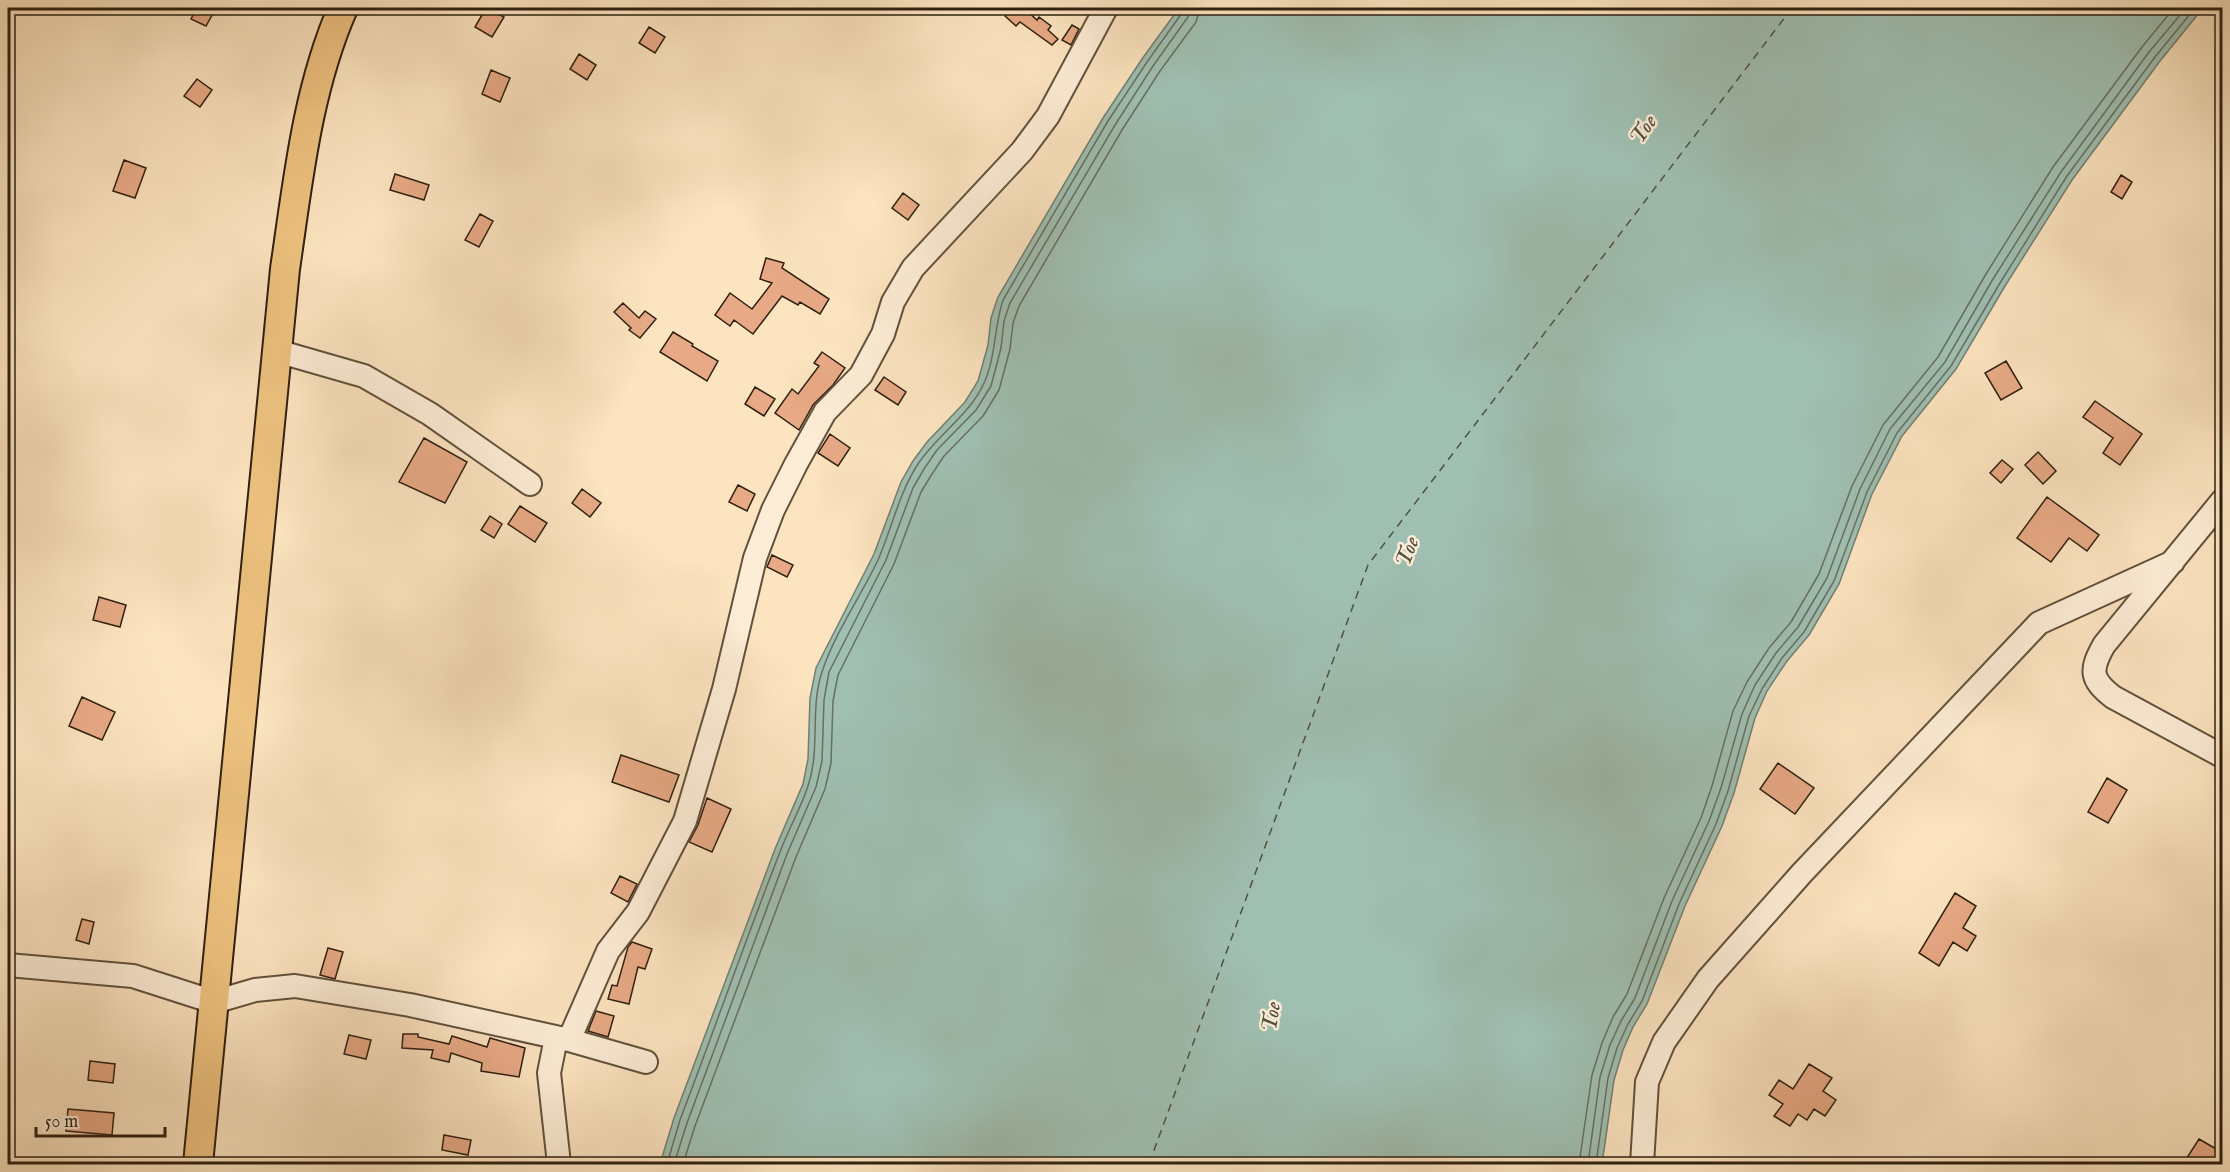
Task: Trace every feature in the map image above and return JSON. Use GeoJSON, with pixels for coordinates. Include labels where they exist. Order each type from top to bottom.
{"type":"FeatureCollection","features":[{"type":"Feature","properties":{"kind":"main road"},"geometry":{"type":"LineString","coordinates":[[198,1164],[285,269],[304,142],[332,33],[343,8]]}},
{"type":"Feature","properties":{"kind":"street"},"geometry":{"type":"LineString","coordinates":[[559,1164],[549,1072],[562,1039],[608,951],[638,912],[685,821],[724,689],[755,558],[773,510],[825,412],[861,375],[883,334],[893,302],[913,268],[1022,151],[1048,116],[1106,8]]}},
{"type":"Feature","properties":{"kind":"street"},"geometry":{"type":"LineString","coordinates":[[278,351],[364,376],[430,414],[530,484]]}},
{"type":"Feature","properties":{"kind":"street"},"geometry":{"type":"LineString","coordinates":[[2223,501],[2104,645],[2095,662],[2094,674],[2099,686],[2113,697],[2223,756]]}},
{"type":"Feature","properties":{"kind":"street"},"geometry":{"type":"LineString","coordinates":[[1642,1164],[1647,1082],[1664,1042],[1708,979],[1802,873],[2039,623],[2173,562]]}},
{"type":"Feature","properties":{"kind":"street"},"geometry":{"type":"LineString","coordinates":[[8,965],[133,976],[214,1002],[255,990],[295,986],[410,1005],[562,1039],[646,1062]]}},
{"type":"Feature","properties":{"kind":"water","name":"Toe"},"geometry":{"type":"Polygon","coordinates":[[[1179,8],[2203,8],[2160,61],[2072,180],[1956,369],[1902,436],[1872,494],[1839,584],[1809,635],[1787,661],[1767,691],[1755,718],[1734,793],[1722,826],[1685,906],[1647,1004],[1623,1050],[1614,1080],[1602,1164],[660,1164],[674,1118],[775,849],[803,784],[808,759],[810,698],[816,668],[874,554],[901,482],[927,442],[965,402],[978,381],[988,345],[991,318],[998,297],[1103,118],[1179,8]]]}},
{"type":"Feature","properties":{"kind":"building"},"geometry":{"type":"Polygon","coordinates":[[[197,8],[216,8],[206,26],[191,19],[197,8]]]}},
{"type":"Feature","properties":{"kind":"building"},"geometry":{"type":"Polygon","coordinates":[[[486,8],[504,17],[492,37],[475,27],[486,8]]]}},
{"type":"Feature","properties":{"kind":"building"},"geometry":{"type":"Polygon","coordinates":[[[1012,8],[1024,8],[1037,20],[1039,17],[1051,26],[1048,30],[1058,39],[1052,45],[1020,22],[1016,26],[1005,16],[1012,8]]]}},
{"type":"Feature","properties":{"kind":"building"},"geometry":{"type":"Polygon","coordinates":[[[1072,25],[1079,29],[1071,45],[1062,40],[1072,25]]]}},
{"type":"Feature","properties":{"kind":"building"},"geometry":{"type":"Polygon","coordinates":[[[649,27],[665,37],[655,53],[639,43],[649,27]]]}},
{"type":"Feature","properties":{"kind":"building"},"geometry":{"type":"Polygon","coordinates":[[[579,54],[596,65],[587,80],[570,69],[579,54]]]}},
{"type":"Feature","properties":{"kind":"building"},"geometry":{"type":"Polygon","coordinates":[[[491,70],[510,78],[500,102],[482,94],[491,70]]]}},
{"type":"Feature","properties":{"kind":"building"},"geometry":{"type":"Polygon","coordinates":[[[197,79],[212,90],[200,107],[184,96],[197,79]]]}},
{"type":"Feature","properties":{"kind":"building"},"geometry":{"type":"Polygon","coordinates":[[[124,160],[146,168],[135,198],[113,191],[124,160]]]}},
{"type":"Feature","properties":{"kind":"building"},"geometry":{"type":"Polygon","coordinates":[[[395,174],[429,185],[424,200],[390,190],[395,174]]]}},
{"type":"Feature","properties":{"kind":"building"},"geometry":{"type":"Polygon","coordinates":[[[2121,175],[2132,182],[2122,199],[2111,192],[2121,175]]]}},
{"type":"Feature","properties":{"kind":"building"},"geometry":{"type":"Polygon","coordinates":[[[903,193],[919,205],[908,220],[892,208],[903,193]]]}},
{"type":"Feature","properties":{"kind":"building"},"geometry":{"type":"Polygon","coordinates":[[[480,214],[493,221],[479,247],[465,240],[480,214]]]}},
{"type":"Feature","properties":{"kind":"building"},"geometry":{"type":"Polygon","coordinates":[[[766,258],[784,263],[782,268],[829,299],[820,314],[800,302],[798,305],[782,296],[753,334],[734,320],[730,326],[715,315],[730,293],[752,309],[772,283],[760,279],[766,258]]]}},
{"type":"Feature","properties":{"kind":"building"},"geometry":{"type":"Polygon","coordinates":[[[623,303],[639,318],[645,311],[656,319],[640,338],[629,330],[631,328],[614,312],[623,303]]]}},
{"type":"Feature","properties":{"kind":"building"},"geometry":{"type":"Polygon","coordinates":[[[673,332],[718,361],[707,381],[660,352],[673,332]]]}},
{"type":"Feature","properties":{"kind":"building"},"geometry":{"type":"Polygon","coordinates":[[[822,352],[845,368],[833,385],[813,405],[799,430],[775,413],[792,389],[798,394],[819,366],[814,363],[822,352]]]}},
{"type":"Feature","properties":{"kind":"building"},"geometry":{"type":"Polygon","coordinates":[[[2006,361],[2022,388],[2001,400],[1985,373],[2006,361]]]}},
{"type":"Feature","properties":{"kind":"building"},"geometry":{"type":"Polygon","coordinates":[[[884,377],[906,392],[898,405],[875,390],[884,377]]]}},
{"type":"Feature","properties":{"kind":"building"},"geometry":{"type":"Polygon","coordinates":[[[755,387],[775,399],[764,416],[745,404],[755,387]]]}},
{"type":"Feature","properties":{"kind":"building"},"geometry":{"type":"Polygon","coordinates":[[[2095,401],[2142,434],[2120,465],[2103,453],[2113,438],[2083,417],[2095,401]]]}},
{"type":"Feature","properties":{"kind":"building"},"geometry":{"type":"Polygon","coordinates":[[[830,434],[850,448],[838,466],[818,453],[830,434]]]}},
{"type":"Feature","properties":{"kind":"building"},"geometry":{"type":"Polygon","coordinates":[[[424,438],[467,462],[445,503],[399,482],[424,438]]]}},
{"type":"Feature","properties":{"kind":"building"},"geometry":{"type":"Polygon","coordinates":[[[2038,452],[2056,471],[2043,484],[2025,465],[2038,452]]]}},
{"type":"Feature","properties":{"kind":"building"},"geometry":{"type":"Polygon","coordinates":[[[2002,460],[2013,469],[2001,483],[1990,473],[2002,460]]]}},
{"type":"Feature","properties":{"kind":"building"},"geometry":{"type":"Polygon","coordinates":[[[738,485],[755,494],[747,511],[729,502],[738,485]]]}},
{"type":"Feature","properties":{"kind":"building"},"geometry":{"type":"Polygon","coordinates":[[[582,489],[601,503],[590,517],[572,503],[582,489]]]}},
{"type":"Feature","properties":{"kind":"building"},"geometry":{"type":"Polygon","coordinates":[[[2047,497],[2099,535],[2087,551],[2069,538],[2051,562],[2017,538],[2047,497]]]}},
{"type":"Feature","properties":{"kind":"building"},"geometry":{"type":"Polygon","coordinates":[[[520,506],[547,523],[535,542],[508,524],[520,506]]]}},
{"type":"Feature","properties":{"kind":"building"},"geometry":{"type":"Polygon","coordinates":[[[490,516],[502,524],[494,538],[481,530],[490,516]]]}},
{"type":"Feature","properties":{"kind":"building"},"geometry":{"type":"Polygon","coordinates":[[[772,555],[793,565],[787,577],[767,567],[772,555]]]}},
{"type":"Feature","properties":{"kind":"building"},"geometry":{"type":"Polygon","coordinates":[[[99,597],[126,605],[120,627],[93,620],[99,597]]]}},
{"type":"Feature","properties":{"kind":"building"},"geometry":{"type":"Polygon","coordinates":[[[82,697],[115,712],[102,740],[69,726],[82,697]]]}},
{"type":"Feature","properties":{"kind":"building"},"geometry":{"type":"Polygon","coordinates":[[[621,755],[679,775],[669,802],[612,782],[621,755]]]}},
{"type":"Feature","properties":{"kind":"building"},"geometry":{"type":"Polygon","coordinates":[[[1778,763],[1814,788],[1795,814],[1760,789],[1778,763]]]}},
{"type":"Feature","properties":{"kind":"building"},"geometry":{"type":"Polygon","coordinates":[[[2107,778],[2127,790],[2108,823],[2088,812],[2107,778]]]}},
{"type":"Feature","properties":{"kind":"building"},"geometry":{"type":"Polygon","coordinates":[[[707,798],[731,809],[712,852],[689,842],[698,825],[707,798]]]}},
{"type":"Feature","properties":{"kind":"building"},"geometry":{"type":"Polygon","coordinates":[[[620,876],[637,884],[628,902],[611,893],[620,876]]]}},
{"type":"Feature","properties":{"kind":"building"},"geometry":{"type":"Polygon","coordinates":[[[1955,893],[1976,906],[1963,928],[1976,936],[1967,951],[1953,942],[1939,966],[1919,953],[1955,893]]]}},
{"type":"Feature","properties":{"kind":"building"},"geometry":{"type":"Polygon","coordinates":[[[82,919],[94,922],[89,944],[76,940],[82,919]]]}},
{"type":"Feature","properties":{"kind":"building"},"geometry":{"type":"Polygon","coordinates":[[[632,942],[652,949],[645,969],[638,967],[629,1004],[608,999],[612,985],[617,986],[628,947],[632,942]]]}},
{"type":"Feature","properties":{"kind":"building"},"geometry":{"type":"Polygon","coordinates":[[[328,948],[343,952],[335,979],[320,975],[328,948]]]}},
{"type":"Feature","properties":{"kind":"building"},"geometry":{"type":"Polygon","coordinates":[[[596,1011],[614,1016],[608,1037],[588,1031],[596,1011]]]}},
{"type":"Feature","properties":{"kind":"building"},"geometry":{"type":"Polygon","coordinates":[[[403,1034],[418,1034],[418,1037],[449,1044],[452,1036],[487,1047],[490,1038],[525,1048],[519,1077],[481,1071],[482,1063],[451,1053],[449,1062],[431,1058],[433,1050],[402,1048],[403,1034]]]}},
{"type":"Feature","properties":{"kind":"building"},"geometry":{"type":"Polygon","coordinates":[[[349,1035],[371,1040],[366,1059],[344,1054],[349,1035]]]}},
{"type":"Feature","properties":{"kind":"building"},"geometry":{"type":"Polygon","coordinates":[[[90,1061],[115,1064],[113,1083],[88,1080],[90,1061]]]}},
{"type":"Feature","properties":{"kind":"building"},"geometry":{"type":"Polygon","coordinates":[[[1809,1064],[1832,1078],[1823,1091],[1836,1100],[1825,1116],[1814,1109],[1807,1120],[1798,1114],[1790,1126],[1774,1116],[1783,1104],[1769,1095],[1779,1080],[1793,1089],[1809,1064]]]}},
{"type":"Feature","properties":{"kind":"building"},"geometry":{"type":"Polygon","coordinates":[[[68,1109],[114,1113],[112,1135],[66,1131],[68,1109]]]}},
{"type":"Feature","properties":{"kind":"building"},"geometry":{"type":"Polygon","coordinates":[[[444,1135],[471,1140],[468,1155],[442,1150],[444,1135]]]}},
{"type":"Feature","properties":{"kind":"building"},"geometry":{"type":"Polygon","coordinates":[[[2199,1139],[2223,1153],[2223,1164],[2183,1164],[2199,1139]]]}},
{"type":"Feature","properties":{"kind":"ferry route"},"geometry":{"type":"LineString","coordinates":[[1149,1164],[1368,565],[1792,8]]}}]}
